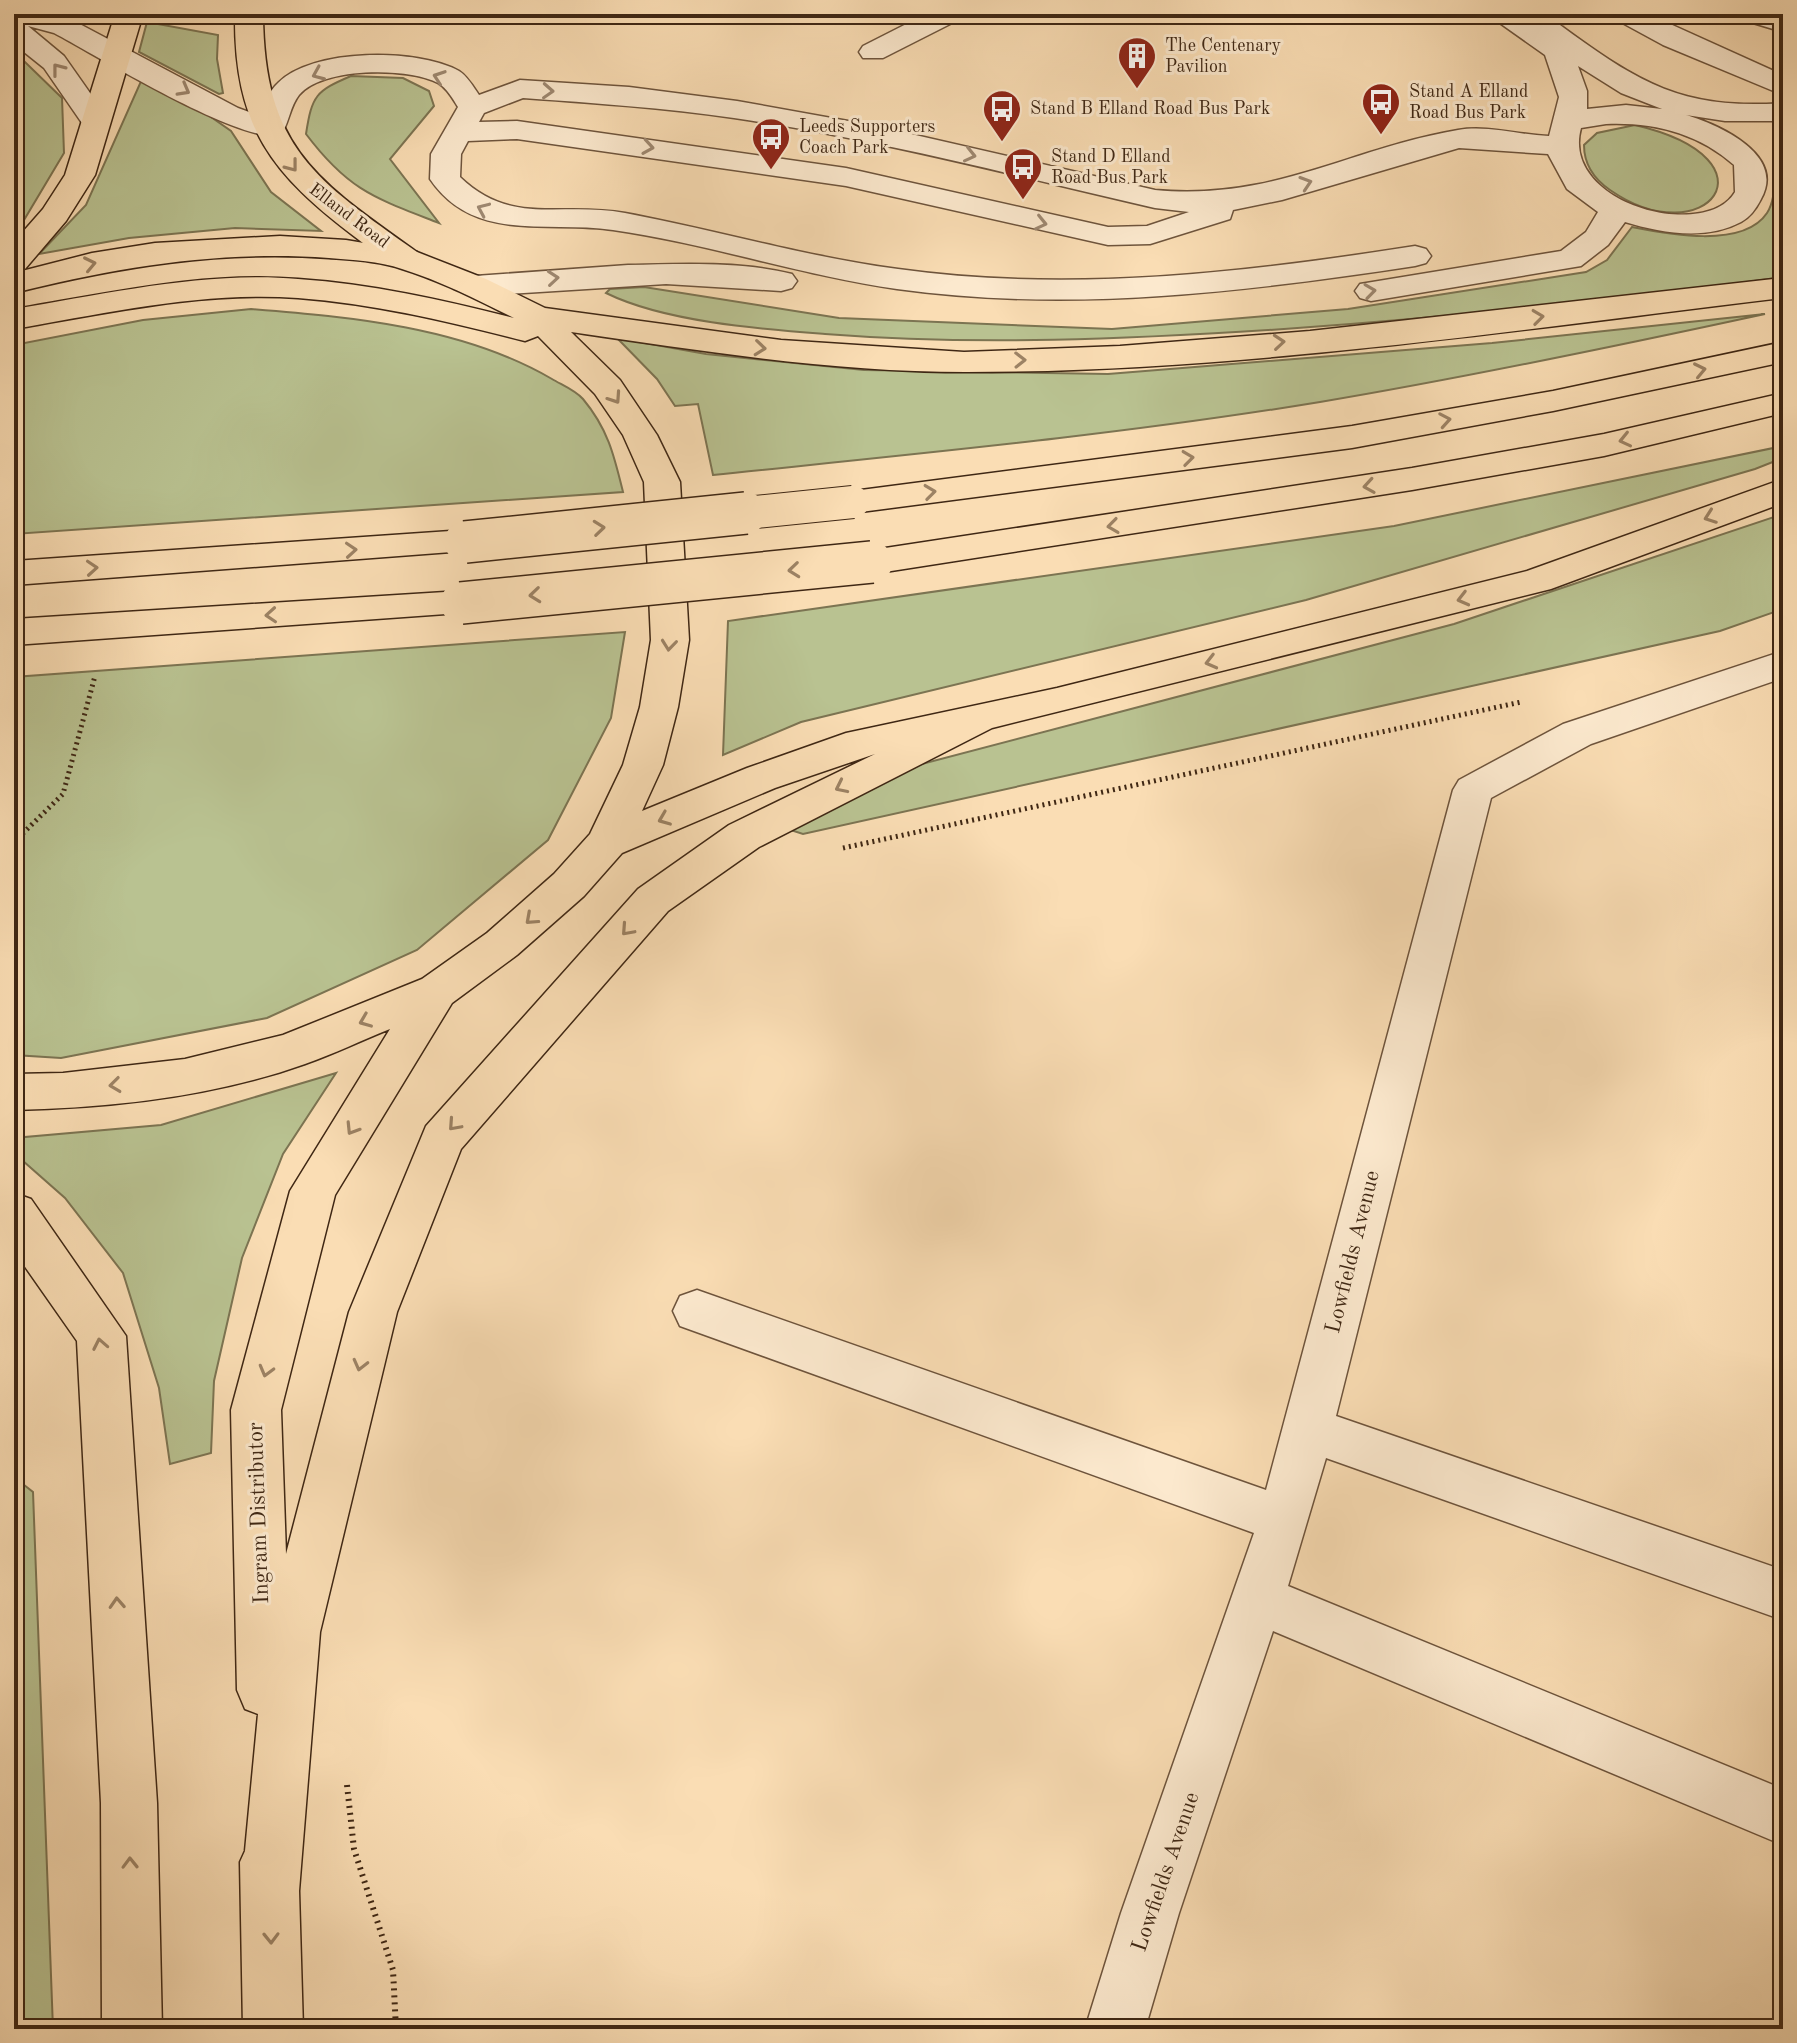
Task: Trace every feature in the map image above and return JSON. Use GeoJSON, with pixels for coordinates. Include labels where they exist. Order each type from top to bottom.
{"type":"FeatureCollection","features":[{"type":"Feature","properties":{"kind":"main road"},"geometry":{"type":"LineString","coordinates":[[14,262],[55,214],[80,175],[94,120],[129,14]]}},
{"type":"Feature","properties":{"kind":"main road","name":"Elland Road"},"geometry":{"type":"LineString","coordinates":[[249,14],[249,58],[270,129],[284,157],[305,183],[406,259]]}},
{"type":"Feature","properties":{"kind":"main road"},"geometry":{"type":"LineString","coordinates":[[14,283],[92,263],[220,247],[306,247],[406,259],[475,286],[550,329],[608,387],[640,435],[662,482],[670,640],[659,707],[643,765],[607,842],[569,885],[514,934],[437,991],[291,1051],[261,1059],[185,1077],[63,1091],[14,1092]]}},
{"type":"Feature","properties":{"kind":"main road"},"geometry":{"type":"LineString","coordinates":[[14,319],[177,292],[296,288],[421,304],[550,329],[893,359],[1024,361],[1468,324],[1783,288]]}},
{"type":"Feature","properties":{"kind":"main road"},"geometry":{"type":"LineString","coordinates":[[14,573],[465,542],[853,502],[1352,437],[1553,401],[1783,352]]}},
{"type":"Feature","properties":{"kind":"main road"},"geometry":{"type":"LineString","coordinates":[[14,632],[461,603],[872,562],[1412,479],[1604,445],[1783,403]]}},
{"type":"Feature","properties":{"kind":"main road"},"geometry":{"type":"LineString","coordinates":[[607,842],[761,778],[860,743],[1538,580],[1783,490]]}},
{"type":"Feature","properties":{"kind":"main road"},"geometry":{"type":"LineString","coordinates":[[270,1890],[293,1632],[373,1312],[442,1139],[653,900],[744,836],[986,715]]}},
{"type":"Feature","properties":{"kind":"main road","name":"Ingram Distributor"},"geometry":{"type":"LineString","coordinates":[[273,2029],[256,1410],[313,1191],[437,991]]}},
{"type":"Feature","properties":{"kind":"main road"},"geometry":{"type":"LineString","coordinates":[[14,1213],[101,1336],[129,1803],[132,2029]]}},
{"type":"Feature","properties":{"kind":"street"},"geometry":{"type":"LineString","coordinates":[[16,14],[64,27],[228,114],[270,129],[289,88],[323,70],[357,64],[393,63],[450,78],[467,121],[488,129],[517,130],[846,177],[1108,236],[1150,235],[1366,163],[1460,139],[1565,134],[1621,113],[1735,125],[1783,124]]}},
{"type":"Feature","properties":{"kind":"street"},"geometry":{"type":"LineString","coordinates":[[873,52],[948,14]]}},
{"type":"Feature","properties":{"kind":"street"},"geometry":{"type":"LineString","coordinates":[[1501,14],[1571,28],[1655,29],[1694,14]]}},
{"type":"Feature","properties":{"kind":"street"},"geometry":{"type":"LineString","coordinates":[[1627,14],[1783,86]]}},
{"type":"Feature","properties":{"kind":"street"},"geometry":{"type":"LineString","coordinates":[[1753,14],[1783,24]]}},
{"type":"Feature","properties":{"kind":"street"},"geometry":{"type":"LineString","coordinates":[[14,26],[20,35],[54,62],[94,120]]}},
{"type":"Feature","properties":{"kind":"street"},"geometry":{"type":"LineString","coordinates":[[1571,28],[1629,87],[1659,99],[1731,113],[1783,112]]}},
{"type":"Feature","properties":{"kind":"street"},"geometry":{"type":"LineString","coordinates":[[1571,28],[1659,116],[1705,133],[1735,151],[1748,164],[1753,182]]}},
{"type":"Feature","properties":{"kind":"street"},"geometry":{"type":"LineString","coordinates":[[1571,28],[1574,101],[1565,134],[1564,161],[1575,177],[1614,210],[1664,222],[1702,224],[1731,215],[1749,197],[1753,182],[1766,163],[1774,159]]}},
{"type":"Feature","properties":{"kind":"street"},"geometry":{"type":"LineString","coordinates":[[1257,199],[1174,203],[876,135],[629,96],[520,89],[467,121],[446,154],[445,179],[461,198],[486,213],[519,219],[608,219],[896,278],[1002,289],[1273,278],[1415,256]]}},
{"type":"Feature","properties":{"kind":"street"},"geometry":{"type":"LineString","coordinates":[[475,286],[635,272],[737,276],[1051,309],[1207,305],[1339,295],[1570,259],[1589,248],[1612,221],[1614,210]]}},
{"type":"Feature","properties":{"kind":"street"},"geometry":{"type":"LineString","coordinates":[[635,272],[664,260],[675,250],[675,241],[670,233]]}},
{"type":"Feature","properties":{"kind":"street","name":"Lowfields Avenue"},"geometry":{"type":"LineString","coordinates":[[1115,2029],[1150,1913],[1284,1520],[1473,790],[1577,734],[1783,664]]}},
{"type":"Feature","properties":{"kind":"street"},"geometry":{"type":"LineString","coordinates":[[697,1311],[1284,1520]]}},
{"type":"Feature","properties":{"kind":"street"},"geometry":{"type":"LineString","coordinates":[[1308,1429],[1783,1595]]}},
{"type":"Feature","properties":{"kind":"street"},"geometry":{"type":"LineString","coordinates":[[1259,1600],[1783,1817]]}},
{"type":"Feature","properties":{"kind":"path"},"geometry":{"type":"LineString","coordinates":[[14,842],[63,794],[108,626]]}},
{"type":"Feature","properties":{"kind":"path"},"geometry":{"type":"LineString","coordinates":[[828,850],[890,840],[1525,702],[1577,734]]}},
{"type":"Feature","properties":{"kind":"path"},"geometry":{"type":"LineString","coordinates":[[347,1777],[354,1849],[393,1970],[396,2029]]}},
{"type":"Feature","properties":{"kind":"green space"},"geometry":{"type":"Polygon","coordinates":[[[147,22],[218,35],[217,59],[223,93],[219,94],[139,52],[147,22]]]}},
{"type":"Feature","properties":{"kind":"green space"},"geometry":{"type":"Polygon","coordinates":[[[14,57],[24,61],[62,98],[64,153],[21,225],[14,231],[14,57]]]}},
{"type":"Feature","properties":{"kind":"green space"},"geometry":{"type":"Polygon","coordinates":[[[351,76],[403,78],[429,91],[434,106],[390,159],[439,223],[380,199],[350,181],[306,134],[318,96],[351,76]]]}},
{"type":"Feature","properties":{"kind":"green space"},"geometry":{"type":"Polygon","coordinates":[[[142,79],[188,101],[231,131],[271,192],[321,231],[235,228],[129,238],[39,254],[86,205],[142,79]]]}},
{"type":"Feature","properties":{"kind":"green space"},"geometry":{"type":"Polygon","coordinates":[[[1635,125],[1681,141],[1707,159],[1718,178],[1714,195],[1699,208],[1675,213],[1644,208],[1604,186],[1588,165],[1584,145],[1597,133],[1635,125]]]}},
{"type":"Feature","properties":{"kind":"green space"},"geometry":{"type":"Polygon","coordinates":[[[1783,175],[1783,277],[1534,307],[1226,333],[1054,340],[940,340],[772,330],[713,322],[656,311],[606,293],[610,289],[644,287],[839,318],[1112,329],[1348,309],[1586,272],[1607,260],[1632,227],[1704,236],[1741,231],[1756,224],[1767,213],[1777,183],[1783,175]]]}},
{"type":"Feature","properties":{"kind":"green space"},"geometry":{"type":"Polygon","coordinates":[[[251,309],[328,316],[406,328],[482,347],[518,361],[576,393],[592,410],[613,454],[623,492],[14,534],[14,345],[143,320],[251,309]]]}},
{"type":"Feature","properties":{"kind":"green space"},"geometry":{"type":"Polygon","coordinates":[[[1765,314],[1487,372],[1244,414],[1017,443],[713,475],[698,404],[675,406],[657,379],[617,338],[706,354],[864,370],[1108,374],[1492,343],[1765,314]]]}},
{"type":"Feature","properties":{"kind":"green space"},"geometry":{"type":"Polygon","coordinates":[[[1783,446],[1783,458],[1755,469],[1306,600],[801,722],[723,755],[728,621],[1394,526],[1783,446]]]}},
{"type":"Feature","properties":{"kind":"green space"},"geometry":{"type":"Polygon","coordinates":[[[1783,514],[1783,609],[1720,631],[803,834],[772,824],[899,770],[1454,624],[1783,514]]]}},
{"type":"Feature","properties":{"kind":"green space"},"geometry":{"type":"Polygon","coordinates":[[[625,632],[611,718],[548,840],[417,950],[267,1018],[61,1058],[14,1055],[14,677],[625,632]]]}},
{"type":"Feature","properties":{"kind":"green space"},"geometry":{"type":"Polygon","coordinates":[[[336,1073],[283,1154],[242,1258],[214,1381],[211,1453],[170,1464],[159,1388],[123,1273],[65,1198],[14,1153],[14,1138],[161,1125],[336,1073]]]}},
{"type":"Feature","properties":{"kind":"green space"},"geometry":{"type":"Polygon","coordinates":[[[14,1477],[33,1492],[53,2029],[14,2029],[14,1477]]]}},
{"type":"Feature","properties":{"kind":"place","name":"The Centenary Pavilion"},"geometry":{"type":"Point","coordinates":[1137,90]}},
{"type":"Feature","properties":{"kind":"place","name":"Stand A Elland Road Bus Park"},"geometry":{"type":"Point","coordinates":[1381,136]}},
{"type":"Feature","properties":{"kind":"place","name":"Stand B Elland Road Bus Park"},"geometry":{"type":"Point","coordinates":[1002,143]}},
{"type":"Feature","properties":{"kind":"place","name":"Leeds Supporters Coach Park"},"geometry":{"type":"Point","coordinates":[771,171]}},
{"type":"Feature","properties":{"kind":"place","name":"Stand D Elland Road Bus Park"},"geometry":{"type":"Point","coordinates":[1023,201]}}]}
